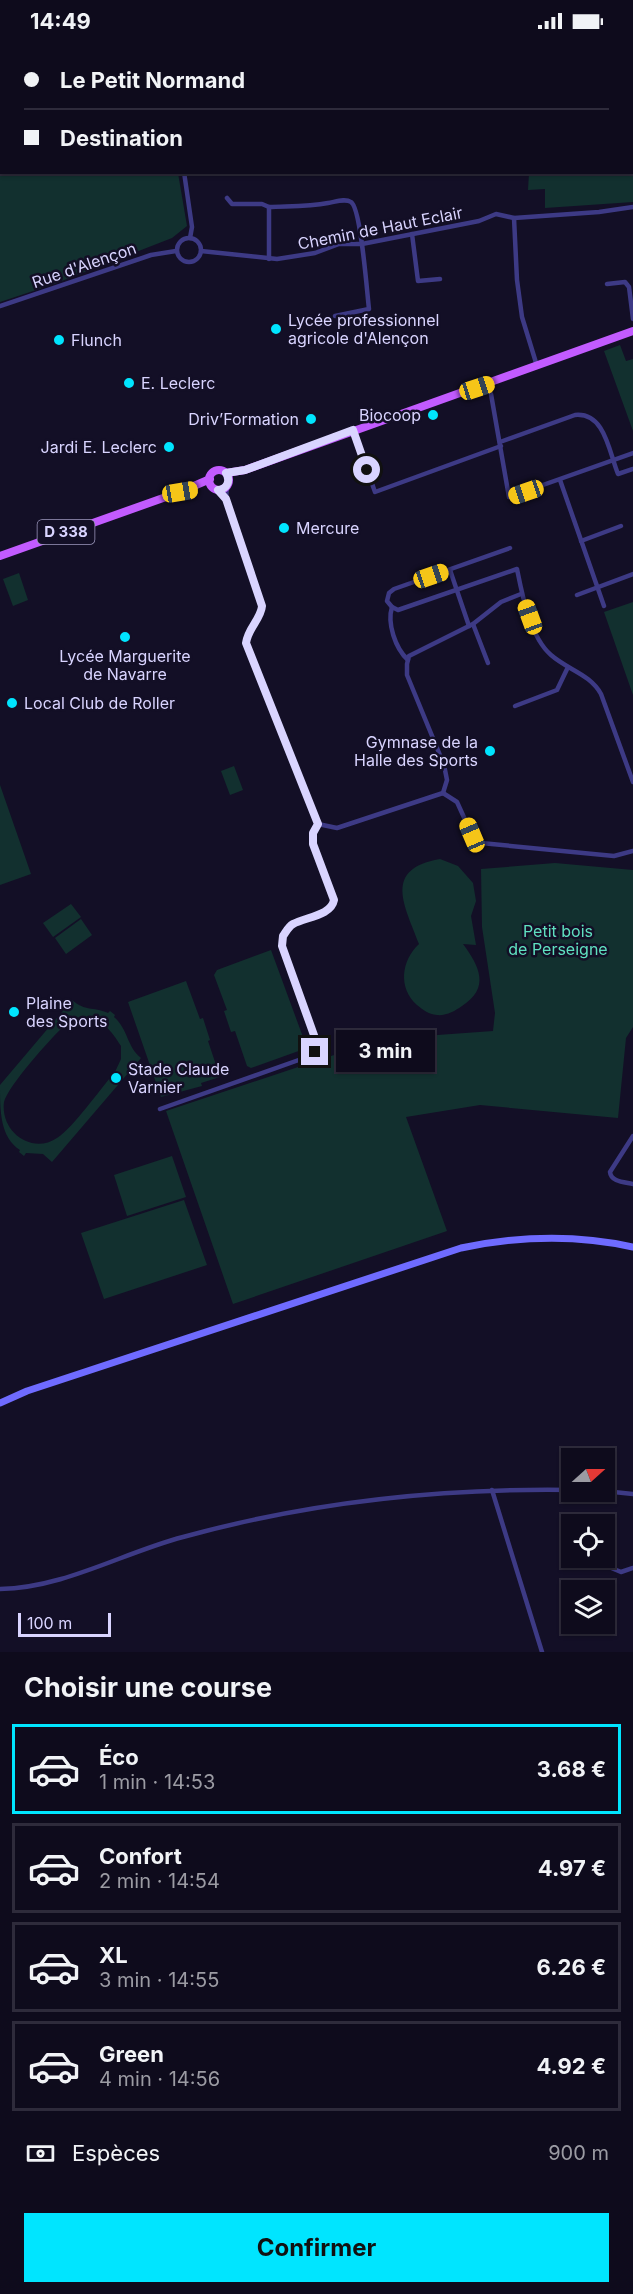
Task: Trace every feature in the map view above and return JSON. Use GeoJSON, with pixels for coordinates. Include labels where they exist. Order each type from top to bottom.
{"type":"FeatureCollection","features":[{"type":"Feature","properties":{"kind":"main road"},"geometry":{"type":"LineString","coordinates":[[227,480],[221,471],[214,472],[213,485],[227,480],[245,470],[353,430],[633,331]]}},
{"type":"Feature","properties":{"kind":"main road","name":"D 338"},"geometry":{"type":"LineString","coordinates":[[0,556],[180,492],[213,485]]}},
{"type":"Feature","properties":{"kind":"main road"},"geometry":{"type":"LineString","coordinates":[[0,1403],[27,1391],[460,1248],[520,1238],[562,1237],[633,1247]]}},
{"type":"Feature","properties":{"kind":"street"},"geometry":{"type":"LineString","coordinates":[[184,174],[192,227],[190,238]]}},
{"type":"Feature","properties":{"kind":"street"},"geometry":{"type":"LineString","coordinates":[[227,198],[232,204],[262,204],[268,207],[318,205],[346,200],[352,202],[356,208],[360,227],[369,309],[335,316]]}},
{"type":"Feature","properties":{"kind":"street"},"geometry":{"type":"LineString","coordinates":[[268,207],[269,259]]}},
{"type":"Feature","properties":{"kind":"street","name":"Chemin de Haut Eclair"},"geometry":{"type":"LineString","coordinates":[[201,251],[269,259],[315,253],[339,244],[362,244],[479,221],[496,214],[514,218],[599,212],[633,207]]}},
{"type":"Feature","properties":{"kind":"street"},"geometry":{"type":"LineString","coordinates":[[514,218],[522,317],[537,366]]}},
{"type":"Feature","properties":{"kind":"street"},"geometry":{"type":"LineString","coordinates":[[412,234],[418,281],[440,279]]}},
{"type":"Feature","properties":{"kind":"street"},"geometry":{"type":"LineString","coordinates":[[190,238],[197,241],[201,251],[195,260],[189,262],[179,258],[176,251],[180,241],[190,238]]}},
{"type":"Feature","properties":{"kind":"street","name":"Rue d'Alençon"},"geometry":{"type":"LineString","coordinates":[[0,306],[150,255],[176,251]]}},
{"type":"Feature","properties":{"kind":"street"},"geometry":{"type":"LineString","coordinates":[[607,284],[625,282],[629,287],[633,319]]}},
{"type":"Feature","properties":{"kind":"street"},"geometry":{"type":"LineString","coordinates":[[491,394],[501,444],[508,498],[633,453]]}},
{"type":"Feature","properties":{"kind":"street"},"geometry":{"type":"LineString","coordinates":[[353,430],[375,492],[575,415],[583,414],[590,416],[601,427],[618,474],[633,469]]}},
{"type":"Feature","properties":{"kind":"street"},"geometry":{"type":"LineString","coordinates":[[227,480],[226,499],[262,606],[262,613],[247,636],[246,643],[318,824]]}},
{"type":"Feature","properties":{"kind":"street"},"geometry":{"type":"LineString","coordinates":[[560,480],[604,606]]}},
{"type":"Feature","properties":{"kind":"street"},"geometry":{"type":"LineString","coordinates":[[213,485],[226,499]]}},
{"type":"Feature","properties":{"kind":"street"},"geometry":{"type":"LineString","coordinates":[[581,541],[621,526]]}},
{"type":"Feature","properties":{"kind":"street"},"geometry":{"type":"LineString","coordinates":[[510,548],[394,589],[389,593],[387,601],[398,610],[517,569],[521,594],[543,645],[550,654],[595,683],[601,694],[633,782]]}},
{"type":"Feature","properties":{"kind":"street"},"geometry":{"type":"LineString","coordinates":[[450,570],[488,663]]}},
{"type":"Feature","properties":{"kind":"street"},"geometry":{"type":"LineString","coordinates":[[577,595],[633,574]]}},
{"type":"Feature","properties":{"kind":"street"},"geometry":{"type":"LineString","coordinates":[[443,793],[447,780],[444,765],[407,675],[409,656],[471,625],[501,602],[521,594]]}},
{"type":"Feature","properties":{"kind":"street"},"geometry":{"type":"LineString","coordinates":[[392,607],[389,617],[400,653],[408,660]]}},
{"type":"Feature","properties":{"kind":"street"},"geometry":{"type":"LineString","coordinates":[[515,706],[557,690],[568,667]]}},
{"type":"Feature","properties":{"kind":"street"},"geometry":{"type":"LineString","coordinates":[[318,824],[338,828],[443,793]]}},
{"type":"Feature","properties":{"kind":"street"},"geometry":{"type":"LineString","coordinates":[[443,793],[457,802],[472,835],[481,843],[614,856],[633,851]]}},
{"type":"Feature","properties":{"kind":"street"},"geometry":{"type":"LineString","coordinates":[[160,1109],[310,1056],[318,1048],[282,946],[283,936],[293,924],[327,911],[333,906],[334,900],[313,844],[313,833],[318,824]]}},
{"type":"Feature","properties":{"kind":"street"},"geometry":{"type":"LineString","coordinates":[[633,1136],[612,1167],[610,1175],[615,1180],[633,1184]]}},
{"type":"Feature","properties":{"kind":"street"},"geometry":{"type":"LineString","coordinates":[[492,1490],[542,1652]]}},
{"type":"Feature","properties":{"kind":"street"},"geometry":{"type":"LineString","coordinates":[[0,1589],[43,1585],[184,1536],[345,1503],[390,1497],[492,1490],[561,1490]]}},
{"type":"Feature","properties":{"kind":"street"},"geometry":{"type":"LineString","coordinates":[[615,1492],[633,1494]]}},
{"type":"Feature","properties":{"kind":"street"},"geometry":{"type":"LineString","coordinates":[[611,1568],[621,1572],[633,1568]]}},
{"type":"Feature","properties":{"kind":"green space"},"geometry":{"type":"Polygon","coordinates":[[[0,174],[178,174],[187,226],[172,238],[54,284],[0,302],[0,174]]]}},
{"type":"Feature","properties":{"kind":"green space"},"geometry":{"type":"Polygon","coordinates":[[[529,174],[633,174],[633,202],[545,208],[545,189],[528,190],[529,174]]]}},
{"type":"Feature","properties":{"kind":"green space"},"geometry":{"type":"Polygon","coordinates":[[[620,345],[626,361],[633,359],[633,431],[604,351],[620,345]]]}},
{"type":"Feature","properties":{"kind":"green space"},"geometry":{"type":"Polygon","coordinates":[[[19,573],[28,600],[13,606],[3,579],[19,573]]]}},
{"type":"Feature","properties":{"kind":"green space"},"geometry":{"type":"Polygon","coordinates":[[[633,602],[633,695],[604,612],[633,602]]]}},
{"type":"Feature","properties":{"kind":"green space"},"geometry":{"type":"Polygon","coordinates":[[[234,766],[243,790],[230,795],[221,771],[234,766]]]}},
{"type":"Feature","properties":{"kind":"green space"},"geometry":{"type":"Polygon","coordinates":[[[0,785],[31,874],[0,885],[0,785]]]}},
{"type":"Feature","properties":{"kind":"green space"},"geometry":{"type":"Polygon","coordinates":[[[440,859],[458,866],[473,883],[476,901],[471,916],[476,945],[463,944],[478,969],[479,985],[471,999],[462,1006],[440,1015],[421,1009],[407,991],[405,966],[419,944],[408,916],[402,891],[404,880],[410,871],[422,864],[440,859]]]}},
{"type":"Feature","properties":{"kind":"green space","name":"Petit bois de Perseigne"},"geometry":{"type":"Polygon","coordinates":[[[555,863],[633,870],[633,1027],[626,1038],[618,1118],[480,1105],[406,1117],[447,1231],[233,1304],[166,1111],[382,1039],[493,1031],[495,1013],[482,927],[481,869],[555,863]]]}},
{"type":"Feature","properties":{"kind":"green space"},"geometry":{"type":"Polygon","coordinates":[[[71,904],[81,917],[53,937],[43,923],[71,904]]]}},
{"type":"Feature","properties":{"kind":"green space"},"geometry":{"type":"Polygon","coordinates":[[[81,919],[92,935],[66,954],[55,938],[81,919]]]}},
{"type":"Feature","properties":{"kind":"green space"},"geometry":{"type":"Polygon","coordinates":[[[271,950],[307,1048],[251,1068],[247,1066],[235,1031],[231,1032],[224,1011],[227,1010],[214,975],[217,970],[271,950]]]}},
{"type":"Feature","properties":{"kind":"green space"},"geometry":{"type":"Polygon","coordinates":[[[186,981],[200,1019],[203,1018],[220,1077],[201,1083],[202,1086],[161,1097],[128,1002],[186,981]]]}},
{"type":"Feature","properties":{"kind":"green space","name":"Stade Claude Varnier"},"geometry":{"type":"Polygon","coordinates":[[[72,1000],[85,1008],[108,1013],[110,1011],[115,1015],[114,1017],[136,1054],[141,1058],[52,1162],[43,1154],[26,1153],[24,1156],[8,1138],[2,1122],[0,1085],[72,1000]],[[80,1018],[64,1026],[31,1062],[7,1095],[4,1102],[4,1113],[7,1123],[20,1138],[38,1144],[57,1138],[79,1117],[115,1072],[121,1059],[121,1046],[104,1025],[87,1018],[80,1018]]]}},
{"type":"Feature","properties":{"kind":"green space"},"geometry":{"type":"Polygon","coordinates":[[[172,1156],[186,1197],[127,1216],[114,1175],[172,1156]]]}},
{"type":"Feature","properties":{"kind":"green space"},"geometry":{"type":"Polygon","coordinates":[[[184,1200],[207,1265],[104,1299],[81,1233],[184,1200]]]}},
{"type":"Feature","properties":{"kind":"place","name":"Lycée professionnel agricole d'Alençon"},"geometry":{"type":"Point","coordinates":[276,329]}},
{"type":"Feature","properties":{"kind":"place","name":"Flunch"},"geometry":{"type":"Point","coordinates":[59,340]}},
{"type":"Feature","properties":{"kind":"place","name":"E. Leclerc"},"geometry":{"type":"Point","coordinates":[129,383]}},
{"type":"Feature","properties":{"kind":"place","name":"Biocoop"},"geometry":{"type":"Point","coordinates":[433,415]}},
{"type":"Feature","properties":{"kind":"place","name":"Driv’Formation"},"geometry":{"type":"Point","coordinates":[311,419]}},
{"type":"Feature","properties":{"kind":"place","name":"Jardi E. Leclerc"},"geometry":{"type":"Point","coordinates":[169,447]}},
{"type":"Feature","properties":{"kind":"place","name":"Mercure"},"geometry":{"type":"Point","coordinates":[284,528]}},
{"type":"Feature","properties":{"kind":"place","name":"Lycée Marguerite de Navarre"},"geometry":{"type":"Point","coordinates":[125,637]}},
{"type":"Feature","properties":{"kind":"place","name":"Local Club de Roller"},"geometry":{"type":"Point","coordinates":[12,703]}},
{"type":"Feature","properties":{"kind":"place","name":"Gymnase de la Halle des Sports"},"geometry":{"type":"Point","coordinates":[490,751]}},
{"type":"Feature","properties":{"kind":"place","name":"Plaine des Sports"},"geometry":{"type":"Point","coordinates":[14,1012]}},
{"type":"Feature","properties":{"kind":"place","name":"Stade Claude Varnier"},"geometry":{"type":"Point","coordinates":[116,1078]}},
{"type":"Feature","properties":{"kind":"route"},"geometry":{"type":"LineString","coordinates":[[315,1052],[318,1048],[282,946],[283,936],[293,924],[327,911],[333,906],[334,900],[313,844],[313,833],[318,824],[246,643],[252,626],[262,613],[262,606],[226,499],[218,490],[228,485],[229,478],[226,473],[245,470],[353,430],[367,470]]}}]}
